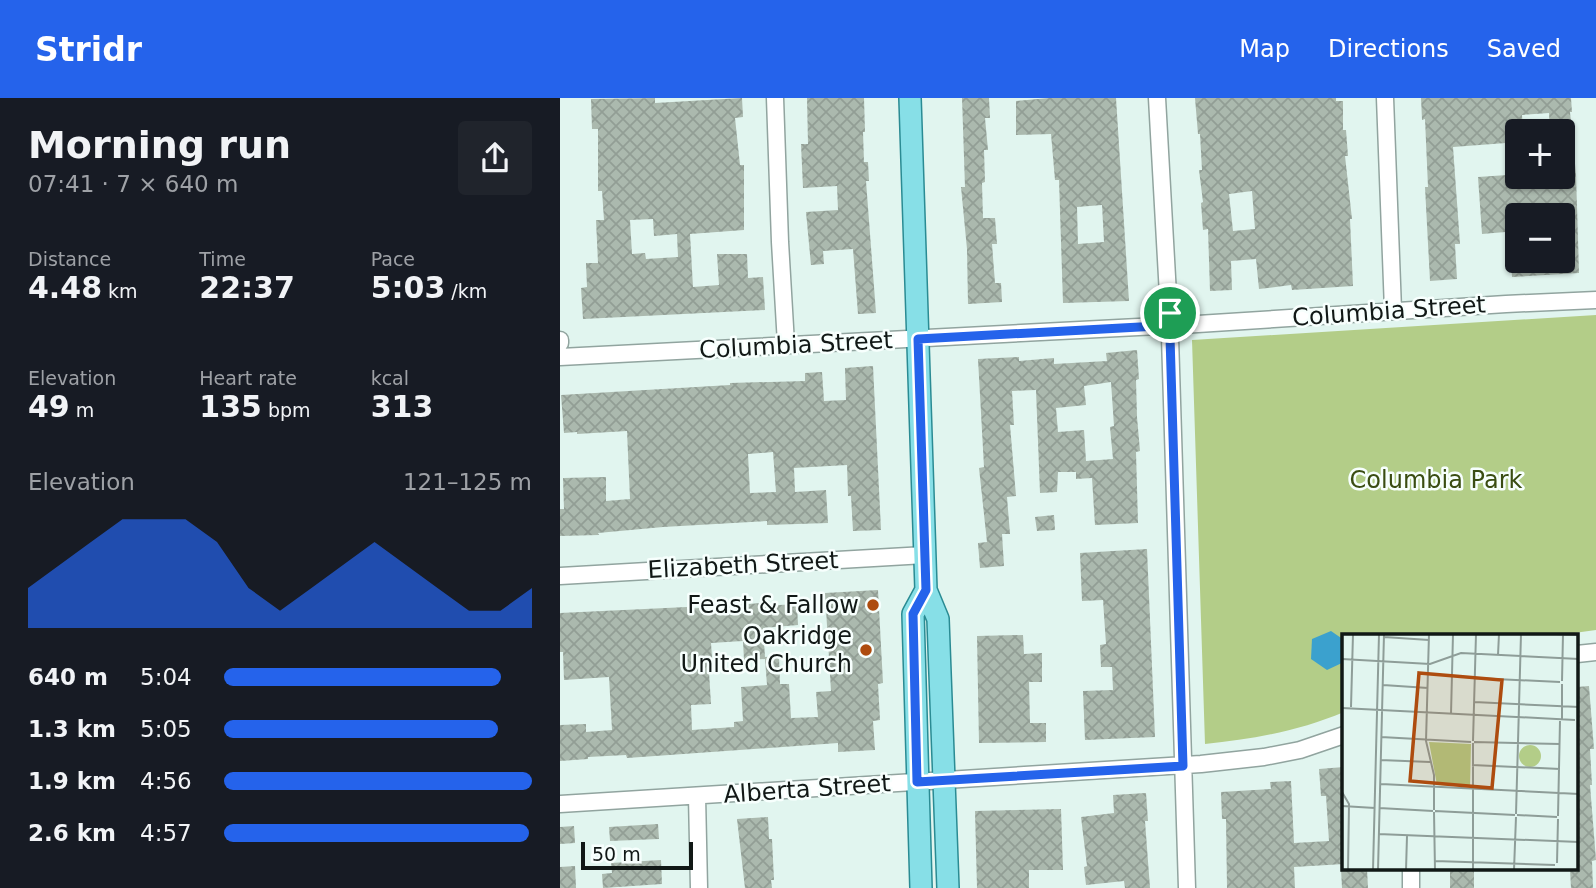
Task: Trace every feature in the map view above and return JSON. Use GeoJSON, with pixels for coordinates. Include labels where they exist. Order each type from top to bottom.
{"type":"FeatureCollection","features":[{"type":"Feature","properties":{"kind":"main road"},"geometry":{"type":"LineString","coordinates":[[910,98],[926,590],[938,619],[948,888]]}},
{"type":"Feature","properties":{"kind":"main road"},"geometry":{"type":"LineString","coordinates":[[920,888],[913,614],[926,590]]}},
{"type":"Feature","properties":{"kind":"street"},"geometry":{"type":"LineString","coordinates":[[775,98],[786,344]]}},
{"type":"Feature","properties":{"kind":"street"},"geometry":{"type":"LineString","coordinates":[[1157,98],[1170,313]]}},
{"type":"Feature","properties":{"kind":"street"},"geometry":{"type":"LineString","coordinates":[[1385,98],[1393,310]]}},
{"type":"Feature","properties":{"kind":"street","name":"Columbia Street"},"geometry":{"type":"LineString","coordinates":[[1182,325],[1393,310],[1596,300]]}},
{"type":"Feature","properties":{"kind":"street"},"geometry":{"type":"LineString","coordinates":[[1164,332],[1180,332],[1182,325],[1177,315],[1170,313],[1162,316],[1187,888]]}},
{"type":"Feature","properties":{"kind":"street","name":"Columbia Street"},"geometry":{"type":"LineString","coordinates":[[560,357],[786,344],[1164,332]]}},
{"type":"Feature","properties":{"kind":"street"},"geometry":{"type":"LineString","coordinates":[[560,342],[560,357]]}},
{"type":"Feature","properties":{"kind":"street","name":"Elizabeth Street"},"geometry":{"type":"LineString","coordinates":[[560,576],[925,555]]}},
{"type":"Feature","properties":{"kind":"street"},"geometry":{"type":"LineString","coordinates":[[1578,654],[1596,652]]}},
{"type":"Feature","properties":{"kind":"street","name":"Alberta Street"},"geometry":{"type":"LineString","coordinates":[[560,804],[1183,766],[1300,750],[1342,735]]}},
{"type":"Feature","properties":{"kind":"street"},"geometry":{"type":"LineString","coordinates":[[697,796],[699,888]]}},
{"type":"Feature","properties":{"kind":"street"},"geometry":{"type":"LineString","coordinates":[[1410,870],[1411,888]]}},
{"type":"Feature","properties":{"kind":"green space","name":"Columbia Park"},"geometry":{"type":"Polygon","coordinates":[[[1596,315],[1596,630],[1567,634],[1342,634],[1342,713],[1276,733],[1205,744],[1192,340],[1596,315]]]}},
{"type":"Feature","properties":{"kind":"water"},"geometry":{"type":"Polygon","coordinates":[[[1331,631],[1342,639],[1342,663],[1327,670],[1311,659],[1312,639],[1331,631]]]}},
{"type":"Feature","properties":{"kind":"building"},"geometry":{"type":"Polygon","coordinates":[[[655,98],[655,103],[742,98],[743,117],[735,118],[740,165],[744,165],[744,230],[690,234],[693,287],[719,285],[717,254],[747,254],[748,278],[763,277],[765,310],[583,319],[581,288],[587,287],[586,263],[598,263],[596,220],[604,220],[602,191],[598,191],[598,129],[592,129],[591,99],[655,98]],[[653,219],[630,220],[632,254],[645,253],[646,259],[678,257],[677,234],[654,236],[653,219]]]}},
{"type":"Feature","properties":{"kind":"building"},"geometry":{"type":"Polygon","coordinates":[[[807,98],[864,98],[864,162],[868,162],[869,181],[866,181],[876,313],[858,314],[853,249],[823,251],[824,264],[811,265],[806,212],[838,210],[837,186],[803,188],[801,144],[808,144],[807,98]]]}},
{"type":"Feature","properties":{"kind":"building"},"geometry":{"type":"Polygon","coordinates":[[[962,98],[989,98],[990,118],[985,118],[988,150],[984,150],[983,218],[995,218],[997,244],[992,244],[995,283],[1001,283],[1002,302],[968,304],[967,249],[961,187],[965,187],[962,98]]]}},
{"type":"Feature","properties":{"kind":"building"},"geometry":{"type":"Polygon","coordinates":[[[1116,98],[1129,301],[1063,303],[1059,180],[1055,180],[1051,134],[1016,135],[1016,101],[1116,98]],[[1102,205],[1077,207],[1078,244],[1104,242],[1102,205]]]}},
{"type":"Feature","properties":{"kind":"building"},"geometry":{"type":"Polygon","coordinates":[[[1195,98],[1336,98],[1336,101],[1343,101],[1343,130],[1346,130],[1348,156],[1345,156],[1352,219],[1353,286],[1292,290],[1291,285],[1259,289],[1256,259],[1231,261],[1232,290],[1210,291],[1208,229],[1203,230],[1199,170],[1202,170],[1195,98]],[[1252,191],[1229,194],[1233,231],[1255,229],[1252,191]]]}},
{"type":"Feature","properties":{"kind":"building"},"geometry":{"type":"Polygon","coordinates":[[[1421,98],[1571,98],[1571,119],[1549,119],[1549,113],[1522,115],[1522,119],[1505,119],[1505,143],[1453,147],[1460,244],[1455,244],[1457,279],[1430,281],[1425,119],[1422,120],[1421,98]]]}},
{"type":"Feature","properties":{"kind":"building"},"geometry":{"type":"Polygon","coordinates":[[[1575,164],[1579,273],[1512,277],[1512,273],[1575,273],[1575,203],[1505,203],[1505,232],[1482,234],[1478,177],[1505,175],[1505,189],[1575,189],[1575,164]]]}},
{"type":"Feature","properties":{"kind":"building"},"geometry":{"type":"Polygon","coordinates":[[[1137,350],[1140,451],[1136,452],[1138,523],[1095,525],[1092,478],[1076,479],[1076,472],[1058,472],[1057,492],[1040,493],[1036,390],[1012,391],[1014,425],[1010,425],[1016,496],[1007,497],[1010,534],[1002,534],[1004,566],[980,568],[978,543],[987,542],[979,468],[984,467],[978,359],[1019,357],[1019,361],[1054,358],[1054,364],[1107,361],[1106,353],[1137,350]],[[1111,382],[1084,386],[1086,405],[1056,408],[1058,432],[1084,430],[1086,461],[1113,459],[1110,427],[1114,426],[1111,382]]]}},
{"type":"Feature","properties":{"kind":"building"},"geometry":{"type":"Polygon","coordinates":[[[873,366],[881,530],[853,531],[847,465],[794,468],[795,492],[826,490],[828,523],[767,525],[767,521],[560,536],[560,509],[564,509],[563,478],[606,477],[606,501],[630,499],[627,431],[564,433],[561,395],[730,383],[805,381],[805,373],[822,372],[824,401],[846,400],[845,368],[873,366]],[[773,452],[748,454],[750,493],[776,492],[773,452]]]}},
{"type":"Feature","properties":{"kind":"building"},"geometry":{"type":"Polygon","coordinates":[[[1054,515],[1055,530],[1037,531],[1035,517],[1054,515]]]}},
{"type":"Feature","properties":{"kind":"building"},"geometry":{"type":"Polygon","coordinates":[[[1147,549],[1155,737],[1085,740],[1083,691],[1113,690],[1112,667],[1101,667],[1100,645],[1106,644],[1103,600],[1082,601],[1080,553],[1147,549]]]}},
{"type":"Feature","properties":{"kind":"building"},"geometry":{"type":"Polygon","coordinates":[[[878,590],[883,683],[878,684],[880,720],[873,721],[875,750],[838,752],[838,743],[627,758],[626,755],[588,757],[560,761],[560,725],[586,724],[586,732],[612,730],[609,677],[564,680],[563,652],[560,652],[560,613],[687,609],[761,603],[762,606],[797,604],[798,625],[763,628],[765,657],[779,656],[780,684],[789,684],[791,718],[818,717],[816,692],[831,691],[825,593],[878,590]],[[743,641],[711,643],[711,704],[691,705],[692,730],[734,727],[734,722],[743,721],[741,687],[767,685],[765,659],[744,660],[743,641]]]}},
{"type":"Feature","properties":{"kind":"building"},"geometry":{"type":"Polygon","coordinates":[[[1023,635],[1024,654],[1042,653],[1042,682],[1029,682],[1030,723],[1046,723],[1046,742],[979,743],[977,636],[1023,635]]]}},
{"type":"Feature","properties":{"kind":"building"},"geometry":{"type":"Polygon","coordinates":[[[1589,686],[1594,749],[1590,749],[1596,860],[1592,861],[1593,888],[1571,888],[1570,870],[1578,870],[1578,687],[1589,686]]]}},
{"type":"Feature","properties":{"kind":"building"},"geometry":{"type":"Polygon","coordinates":[[[1342,767],[1342,864],[1294,867],[1295,888],[1227,888],[1226,819],[1222,819],[1221,792],[1271,789],[1270,782],[1291,781],[1294,843],[1329,841],[1326,796],[1321,796],[1319,769],[1342,767]]]}},
{"type":"Feature","properties":{"kind":"building"},"geometry":{"type":"Polygon","coordinates":[[[1146,793],[1148,821],[1145,821],[1150,888],[1125,888],[1124,881],[1086,885],[1084,867],[1087,866],[1081,817],[1114,813],[1113,795],[1146,793]]]}},
{"type":"Feature","properties":{"kind":"building"},"geometry":{"type":"Polygon","coordinates":[[[1061,809],[1063,870],[1029,870],[1029,888],[977,888],[975,811],[1061,809]]]}},
{"type":"Feature","properties":{"kind":"building"},"geometry":{"type":"Polygon","coordinates":[[[768,817],[769,839],[772,839],[772,888],[745,888],[737,819],[768,817]]]}},
{"type":"Feature","properties":{"kind":"building"},"geometry":{"type":"Polygon","coordinates":[[[658,824],[659,839],[610,841],[609,827],[658,824]]]}},
{"type":"Feature","properties":{"kind":"building"},"geometry":{"type":"Polygon","coordinates":[[[574,826],[575,843],[560,844],[560,827],[574,826]]]}},
{"type":"Feature","properties":{"kind":"building"},"geometry":{"type":"Polygon","coordinates":[[[661,860],[662,884],[603,888],[602,874],[612,873],[611,863],[661,860]]]}},
{"type":"Feature","properties":{"kind":"building"},"geometry":{"type":"Polygon","coordinates":[[[575,866],[576,888],[560,888],[560,867],[575,866]]]}},
{"type":"Feature","properties":{"kind":"building"},"geometry":{"type":"Polygon","coordinates":[[[1341,869],[1367,870],[1368,888],[1342,888],[1341,869]]]}},
{"type":"Feature","properties":{"kind":"building"},"geometry":{"type":"Polygon","coordinates":[[[1474,870],[1474,888],[1450,888],[1450,871],[1474,870]]]}},
{"type":"Feature","properties":{"kind":"place","name":"Feast & Fallow"},"geometry":{"type":"Point","coordinates":[873,605]}},
{"type":"Feature","properties":{"kind":"place","name":"Oakridge United Church"},"geometry":{"type":"Point","coordinates":[866,650]}},
{"type":"Feature","properties":{"kind":"route"},"geometry":{"type":"LineString","coordinates":[[1170,313],[1180,318],[1182,325],[1180,332],[1170,337],[1183,766],[917,782],[913,614],[926,590],[918,339],[1158,326],[1162,316],[1170,313]]}}]}
